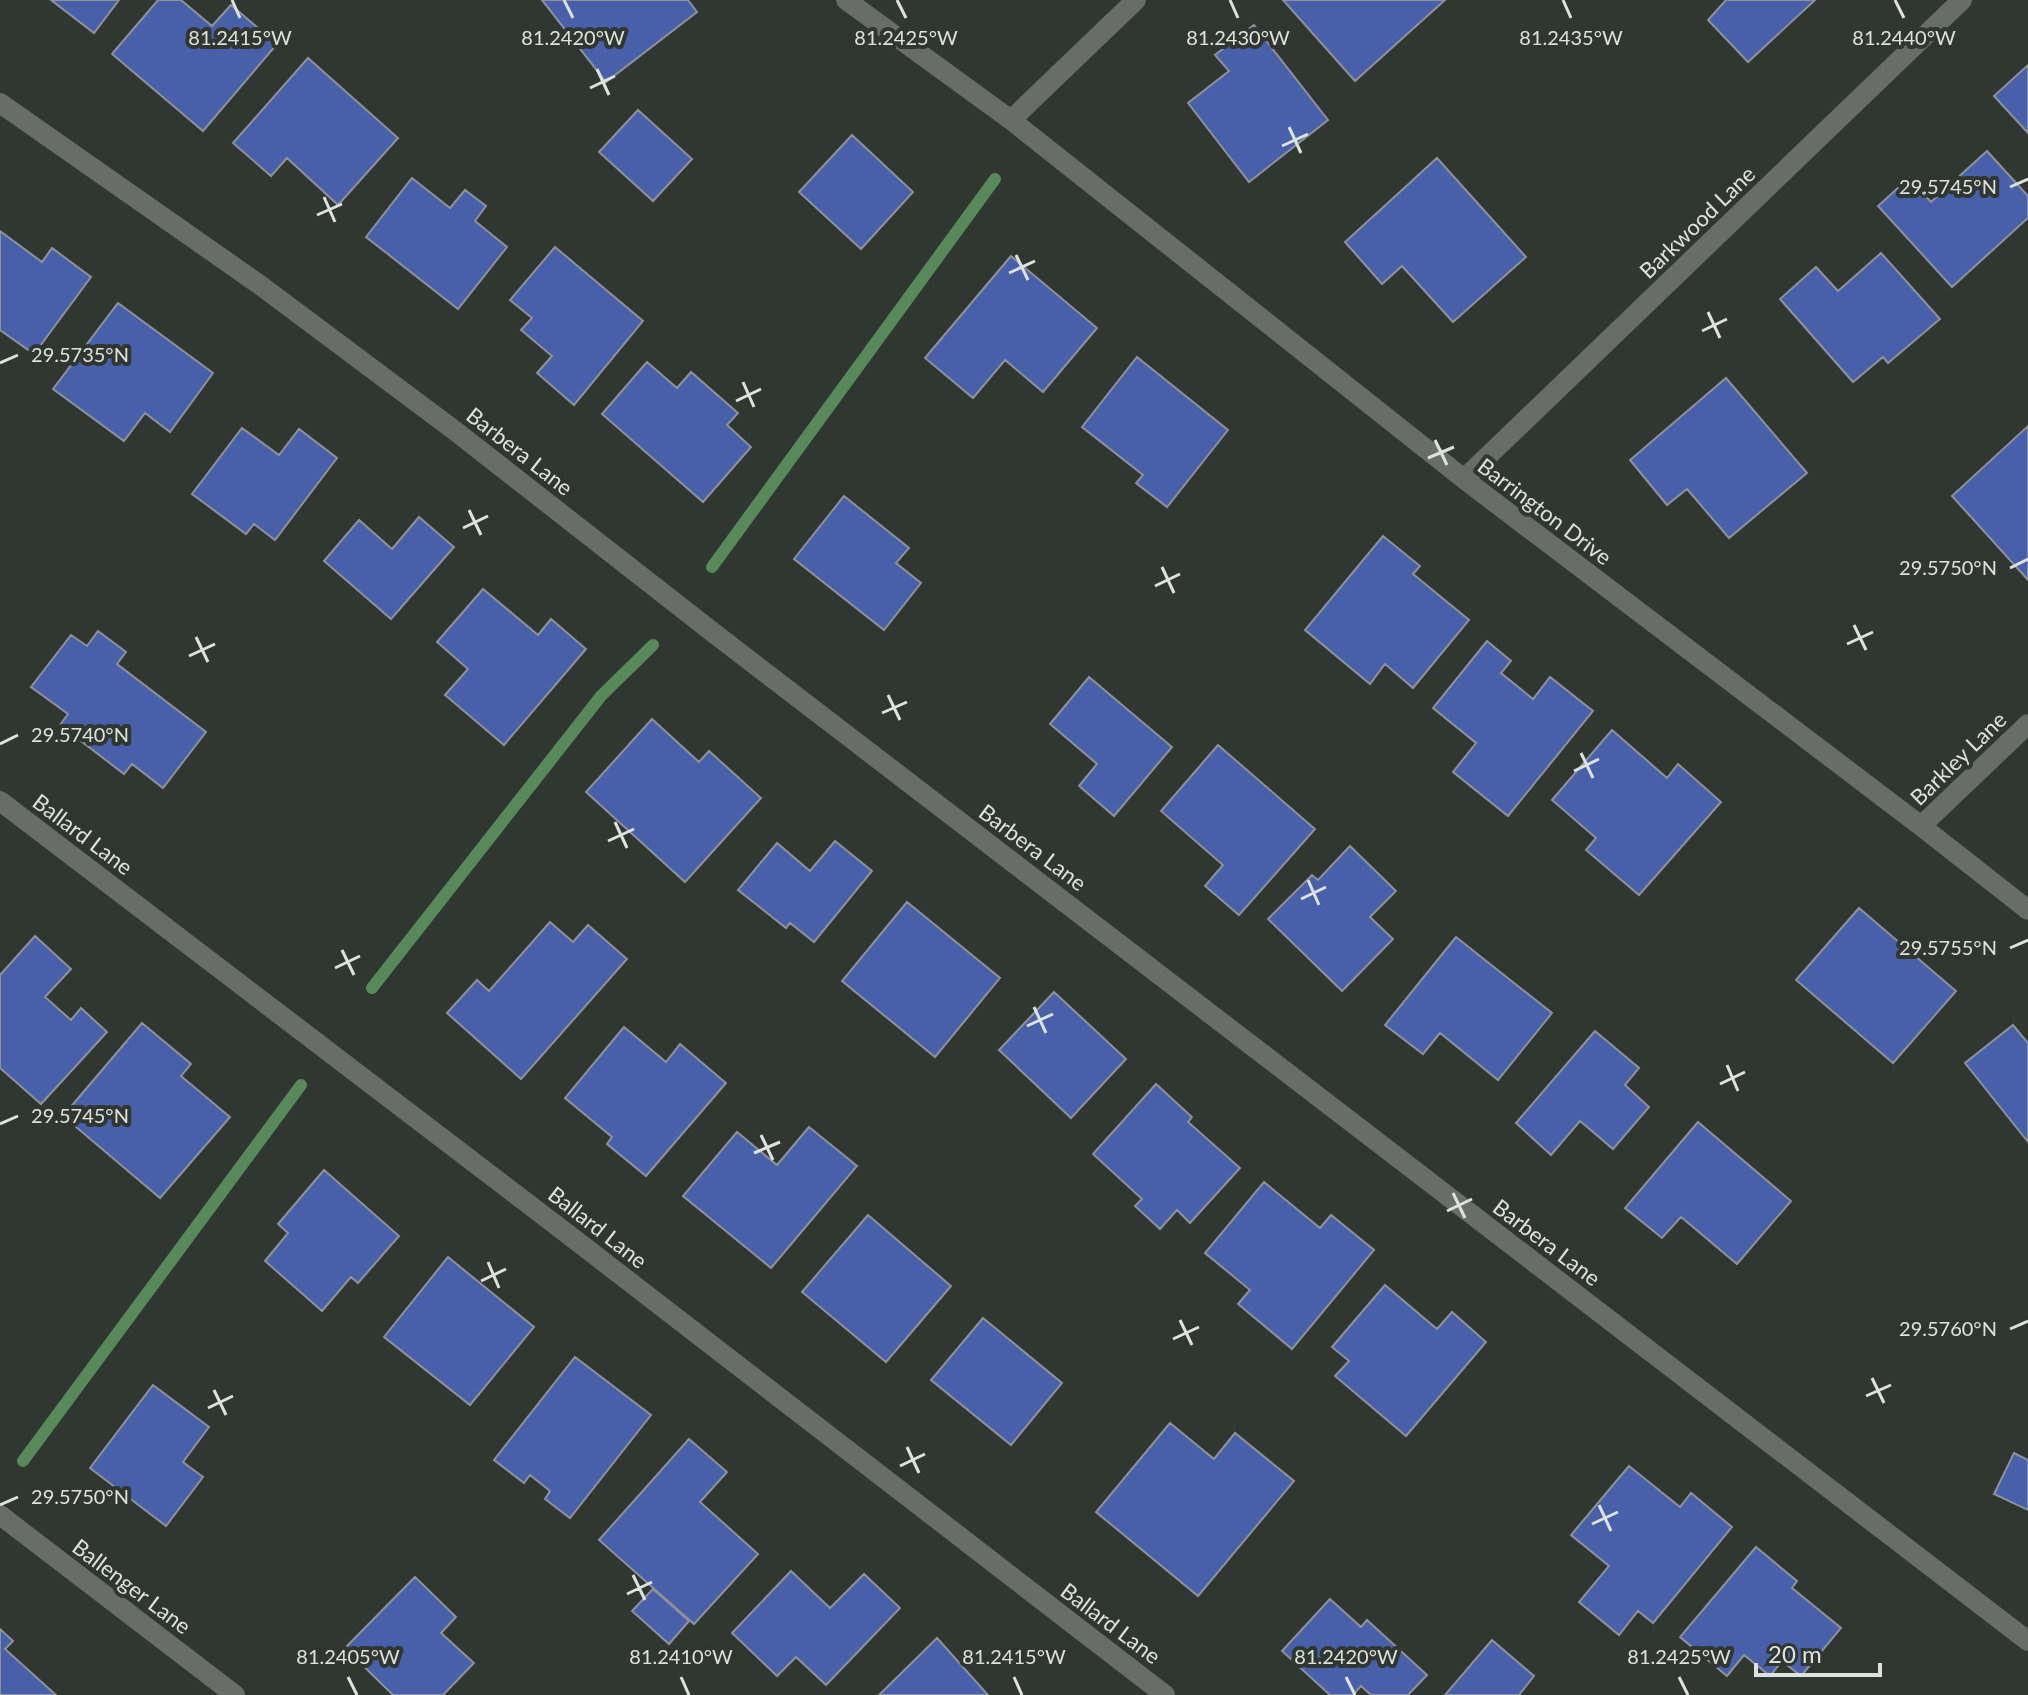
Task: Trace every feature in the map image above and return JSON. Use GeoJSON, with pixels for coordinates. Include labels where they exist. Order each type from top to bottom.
{"type":"FeatureCollection","features":[{"type":"Feature","properties":{"kind":"street","name":"Barrington Drive"},"geometry":{"type":"LineString","coordinates":[[846,0],[1011,120],[1464,479],[2028,910]]}},
{"type":"Feature","properties":{"kind":"street"},"geometry":{"type":"LineString","coordinates":[[1011,120],[1136,0]]}},
{"type":"Feature","properties":{"kind":"street","name":"Barkwood Lane"},"geometry":{"type":"LineString","coordinates":[[1464,479],[1962,0]]}},
{"type":"Feature","properties":{"kind":"street","name":"Barbera Lane"},"geometry":{"type":"LineString","coordinates":[[0,103],[260,285],[454,430],[2028,1641]]}},
{"type":"Feature","properties":{"kind":"street","name":"Barkley Lane"},"geometry":{"type":"LineString","coordinates":[[1921,826],[2028,724]]}},
{"type":"Feature","properties":{"kind":"street","name":"Ballard Lane"},"geometry":{"type":"LineString","coordinates":[[0,801],[1165,1695]]}},
{"type":"Feature","properties":{"kind":"street","name":"Ballenger Lane"},"geometry":{"type":"LineString","coordinates":[[0,1515],[235,1695]]}},
{"type":"Feature","properties":{"kind":"building"},"geometry":{"type":"Polygon","coordinates":[[[51,0],[119,0],[94,33],[51,0]]]}},
{"type":"Feature","properties":{"kind":"building"},"geometry":{"type":"Polygon","coordinates":[[[158,0],[181,0],[212,26],[231,5],[277,44],[203,131],[112,54],[158,0]]]}},
{"type":"Feature","properties":{"kind":"building"},"geometry":{"type":"Polygon","coordinates":[[[542,0],[688,0],[697,12],[606,82],[542,0]]]}},
{"type":"Feature","properties":{"kind":"building"},"geometry":{"type":"Polygon","coordinates":[[[1283,0],[1445,0],[1355,81],[1283,0]]]}},
{"type":"Feature","properties":{"kind":"building"},"geometry":{"type":"Polygon","coordinates":[[[1726,0],[1815,0],[1748,62],[1708,20],[1726,0]]]}},
{"type":"Feature","properties":{"kind":"building"},"geometry":{"type":"Polygon","coordinates":[[[1254,25],[1328,120],[1249,182],[1188,103],[1229,71],[1215,55],[1254,25]]]}},
{"type":"Feature","properties":{"kind":"building"},"geometry":{"type":"Polygon","coordinates":[[[308,58],[398,138],[338,205],[287,158],[271,176],[233,143],[308,58]]]}},
{"type":"Feature","properties":{"kind":"building"},"geometry":{"type":"Polygon","coordinates":[[[2028,65],[2028,133],[1994,96],[2028,65]]]}},
{"type":"Feature","properties":{"kind":"building"},"geometry":{"type":"Polygon","coordinates":[[[638,110],[692,159],[653,201],[599,152],[638,110]]]}},
{"type":"Feature","properties":{"kind":"building"},"geometry":{"type":"Polygon","coordinates":[[[852,135],[913,192],[861,249],[799,192],[852,135]]]}},
{"type":"Feature","properties":{"kind":"building"},"geometry":{"type":"Polygon","coordinates":[[[1987,151],[2028,196],[2028,218],[1952,287],[1878,206],[1909,178],[1931,202],[1987,151]]]}},
{"type":"Feature","properties":{"kind":"building"},"geometry":{"type":"Polygon","coordinates":[[[1437,158],[1526,257],[1453,322],[1402,266],[1382,284],[1345,242],[1437,158]]]}},
{"type":"Feature","properties":{"kind":"building"},"geometry":{"type":"Polygon","coordinates":[[[412,178],[450,208],[465,190],[486,206],[475,221],[507,247],[458,309],[366,237],[412,178]]]}},
{"type":"Feature","properties":{"kind":"building"},"geometry":{"type":"Polygon","coordinates":[[[0,231],[42,262],[52,248],[91,277],[34,354],[0,330],[0,231]]]}},
{"type":"Feature","properties":{"kind":"building"},"geometry":{"type":"Polygon","coordinates":[[[555,247],[643,321],[574,405],[537,373],[552,356],[521,330],[532,318],[510,300],[555,247]]]}},
{"type":"Feature","properties":{"kind":"building"},"geometry":{"type":"Polygon","coordinates":[[[1881,253],[1940,319],[1888,363],[1883,357],[1853,382],[1780,299],[1816,267],[1838,291],[1881,253]]]}},
{"type":"Feature","properties":{"kind":"building"},"geometry":{"type":"Polygon","coordinates":[[[1011,256],[1097,328],[1043,392],[1005,360],[973,398],[925,358],[1011,256]]]}},
{"type":"Feature","properties":{"kind":"building"},"geometry":{"type":"Polygon","coordinates":[[[118,303],[213,373],[170,432],[145,413],[124,441],[53,389],[118,303]]]}},
{"type":"Feature","properties":{"kind":"building"},"geometry":{"type":"Polygon","coordinates":[[[1137,357],[1228,430],[1167,507],[1136,483],[1143,475],[1082,427],[1137,357]]]}},
{"type":"Feature","properties":{"kind":"building"},"geometry":{"type":"Polygon","coordinates":[[[647,362],[677,388],[691,372],[738,413],[727,425],[751,447],[703,502],[602,414],[647,362]]]}},
{"type":"Feature","properties":{"kind":"building"},"geometry":{"type":"Polygon","coordinates":[[[1726,378],[1807,473],[1729,538],[1687,489],[1667,505],[1630,460],[1726,378]]]}},
{"type":"Feature","properties":{"kind":"building"},"geometry":{"type":"Polygon","coordinates":[[[2028,426],[2028,580],[1952,496],[2028,426]]]}},
{"type":"Feature","properties":{"kind":"building"},"geometry":{"type":"Polygon","coordinates":[[[242,428],[279,455],[299,429],[337,458],[275,540],[254,524],[246,534],[192,494],[242,428]]]}},
{"type":"Feature","properties":{"kind":"building"},"geometry":{"type":"Polygon","coordinates":[[[844,496],[909,548],[896,563],[921,583],[884,630],[794,559],[844,496]]]}},
{"type":"Feature","properties":{"kind":"building"},"geometry":{"type":"Polygon","coordinates":[[[419,517],[454,547],[391,619],[324,561],[359,520],[392,549],[419,517]]]}},
{"type":"Feature","properties":{"kind":"building"},"geometry":{"type":"Polygon","coordinates":[[[1383,536],[1420,566],[1413,574],[1469,620],[1413,688],[1385,664],[1370,684],[1305,630],[1383,536]]]}},
{"type":"Feature","properties":{"kind":"building"},"geometry":{"type":"Polygon","coordinates":[[[483,589],[538,635],[551,619],[586,649],[504,745],[445,695],[468,669],[437,642],[483,589]]]}},
{"type":"Feature","properties":{"kind":"building"},"geometry":{"type":"Polygon","coordinates":[[[98,631],[126,652],[117,664],[206,732],[163,788],[132,764],[124,774],[60,725],[68,714],[31,687],[71,635],[87,646],[98,631]]]}},
{"type":"Feature","properties":{"kind":"building"},"geometry":{"type":"Polygon","coordinates":[[[1487,641],[1511,661],[1501,673],[1533,699],[1550,677],[1593,711],[1508,816],[1453,772],[1476,743],[1433,708],[1487,641]]]}},
{"type":"Feature","properties":{"kind":"building"},"geometry":{"type":"Polygon","coordinates":[[[1089,677],[1172,747],[1114,816],[1079,786],[1097,764],[1050,724],[1089,677]]]}},
{"type":"Feature","properties":{"kind":"building"},"geometry":{"type":"Polygon","coordinates":[[[652,719],[699,762],[709,751],[761,798],[685,882],[586,792],[652,719]]]}},
{"type":"Feature","properties":{"kind":"building"},"geometry":{"type":"Polygon","coordinates":[[[1612,730],[1667,778],[1678,764],[1721,802],[1639,895],[1586,850],[1596,838],[1552,800],[1612,730]]]}},
{"type":"Feature","properties":{"kind":"building"},"geometry":{"type":"Polygon","coordinates":[[[1218,745],[1315,829],[1239,915],[1205,886],[1223,865],[1161,811],[1218,745]]]}},
{"type":"Feature","properties":{"kind":"building"},"geometry":{"type":"Polygon","coordinates":[[[835,841],[872,871],[814,942],[790,923],[786,928],[738,890],[777,843],[810,871],[835,841]]]}},
{"type":"Feature","properties":{"kind":"building"},"geometry":{"type":"Polygon","coordinates":[[[1350,846],[1396,891],[1370,917],[1393,939],[1342,991],[1268,919],[1312,875],[1318,880],[1350,846]]]}},
{"type":"Feature","properties":{"kind":"building"},"geometry":{"type":"Polygon","coordinates":[[[907,902],[1000,978],[935,1057],[842,981],[907,902]]]}},
{"type":"Feature","properties":{"kind":"building"},"geometry":{"type":"Polygon","coordinates":[[[1859,908],[1956,991],[1893,1063],[1796,980],[1859,908]]]}},
{"type":"Feature","properties":{"kind":"building"},"geometry":{"type":"Polygon","coordinates":[[[550,922],[573,942],[588,925],[627,959],[521,1079],[447,1013],[477,980],[489,991],[550,922]]]}},
{"type":"Feature","properties":{"kind":"building"},"geometry":{"type":"Polygon","coordinates":[[[35,936],[71,969],[45,997],[71,1020],[81,1008],[107,1032],[41,1104],[0,1068],[0,975],[35,936]]]}},
{"type":"Feature","properties":{"kind":"building"},"geometry":{"type":"Polygon","coordinates":[[[1456,937],[1552,1013],[1498,1080],[1440,1033],[1423,1054],[1385,1025],[1456,937]]]}},
{"type":"Feature","properties":{"kind":"building"},"geometry":{"type":"Polygon","coordinates":[[[1054,992],[1126,1059],[1071,1118],[999,1050],[1054,992]]]}},
{"type":"Feature","properties":{"kind":"building"},"geometry":{"type":"Polygon","coordinates":[[[142,1023],[191,1064],[181,1076],[230,1117],[160,1198],[63,1116],[142,1023]]]}},
{"type":"Feature","properties":{"kind":"building"},"geometry":{"type":"Polygon","coordinates":[[[2013,1025],[2028,1043],[2028,1142],[1965,1063],[2013,1025]]]}},
{"type":"Feature","properties":{"kind":"building"},"geometry":{"type":"Polygon","coordinates":[[[624,1027],[666,1062],[680,1044],[726,1083],[646,1176],[607,1144],[612,1137],[565,1098],[624,1027]]]}},
{"type":"Feature","properties":{"kind":"building"},"geometry":{"type":"Polygon","coordinates":[[[1595,1031],[1639,1068],[1625,1085],[1649,1107],[1613,1149],[1580,1121],[1551,1155],[1516,1123],[1595,1031]]]}},
{"type":"Feature","properties":{"kind":"building"},"geometry":{"type":"Polygon","coordinates":[[[1156,1084],[1192,1117],[1188,1122],[1240,1168],[1190,1223],[1177,1210],[1160,1229],[1135,1206],[1142,1199],[1093,1154],[1156,1084]]]}},
{"type":"Feature","properties":{"kind":"building"},"geometry":{"type":"Polygon","coordinates":[[[1698,1122],[1791,1201],[1737,1264],[1681,1217],[1662,1238],[1625,1208],[1698,1122]]]}},
{"type":"Feature","properties":{"kind":"building"},"geometry":{"type":"Polygon","coordinates":[[[809,1127],[857,1166],[771,1268],[683,1196],[737,1132],[777,1165],[809,1127]]]}},
{"type":"Feature","properties":{"kind":"building"},"geometry":{"type":"Polygon","coordinates":[[[324,1170],[399,1236],[358,1283],[351,1277],[322,1311],[265,1261],[288,1233],[278,1224],[324,1170]]]}},
{"type":"Feature","properties":{"kind":"building"},"geometry":{"type":"Polygon","coordinates":[[[1264,1182],[1320,1228],[1331,1215],[1374,1250],[1292,1349],[1238,1304],[1250,1290],[1205,1253],[1264,1182]]]}},
{"type":"Feature","properties":{"kind":"building"},"geometry":{"type":"Polygon","coordinates":[[[868,1215],[951,1286],[886,1362],[802,1292],[868,1215]]]}},
{"type":"Feature","properties":{"kind":"building"},"geometry":{"type":"Polygon","coordinates":[[[448,1257],[534,1327],[470,1405],[384,1337],[448,1257]]]}},
{"type":"Feature","properties":{"kind":"building"},"geometry":{"type":"Polygon","coordinates":[[[1385,1285],[1437,1329],[1452,1312],[1486,1342],[1406,1436],[1335,1376],[1349,1361],[1332,1347],[1385,1285]]]}},
{"type":"Feature","properties":{"kind":"building"},"geometry":{"type":"Polygon","coordinates":[[[983,1318],[1062,1383],[1011,1445],[931,1380],[983,1318]]]}},
{"type":"Feature","properties":{"kind":"building"},"geometry":{"type":"Polygon","coordinates":[[[575,1357],[651,1415],[570,1518],[545,1499],[550,1491],[530,1475],[524,1483],[494,1460],[575,1357]]]}},
{"type":"Feature","properties":{"kind":"building"},"geometry":{"type":"Polygon","coordinates":[[[153,1385],[209,1427],[183,1462],[203,1477],[166,1526],[90,1468],[153,1385]]]}},
{"type":"Feature","properties":{"kind":"building"},"geometry":{"type":"Polygon","coordinates":[[[1170,1423],[1214,1459],[1235,1433],[1294,1481],[1198,1596],[1096,1512],[1170,1423]]]}},
{"type":"Feature","properties":{"kind":"building"},"geometry":{"type":"Polygon","coordinates":[[[689,1439],[727,1472],[700,1502],[758,1554],[694,1624],[599,1540],[689,1439]]]}},
{"type":"Feature","properties":{"kind":"building"},"geometry":{"type":"Polygon","coordinates":[[[2014,1453],[2028,1460],[2028,1510],[1994,1494],[2014,1453]]]}},
{"type":"Feature","properties":{"kind":"building"},"geometry":{"type":"Polygon","coordinates":[[[1629,1466],[1680,1507],[1691,1493],[1732,1527],[1653,1623],[1638,1611],[1619,1635],[1579,1602],[1609,1566],[1571,1535],[1629,1466]]]}},
{"type":"Feature","properties":{"kind":"building"},"geometry":{"type":"Polygon","coordinates":[[[1756,1547],[1797,1581],[1792,1588],[1841,1628],[1801,1676],[1782,1661],[1770,1676],[1744,1655],[1727,1676],[1680,1637],[1756,1547]]]}},
{"type":"Feature","properties":{"kind":"building"},"geometry":{"type":"Polygon","coordinates":[[[791,1571],[830,1608],[864,1574],[900,1608],[826,1685],[796,1657],[777,1676],[732,1633],[791,1571]]]}},
{"type":"Feature","properties":{"kind":"building"},"geometry":{"type":"Polygon","coordinates":[[[415,1577],[456,1617],[441,1633],[474,1663],[443,1695],[393,1695],[345,1648],[415,1577]]]}},
{"type":"Feature","properties":{"kind":"building"},"geometry":{"type":"Polygon","coordinates":[[[653,1589],[689,1621],[669,1644],[632,1611],[653,1589]]]}},
{"type":"Feature","properties":{"kind":"building"},"geometry":{"type":"Polygon","coordinates":[[[1330,1599],[1361,1627],[1367,1620],[1427,1675],[1408,1695],[1371,1695],[1361,1686],[1353,1695],[1330,1695],[1282,1651],[1330,1599]]]}},
{"type":"Feature","properties":{"kind":"building"},"geometry":{"type":"Polygon","coordinates":[[[0,1629],[13,1641],[5,1649],[56,1695],[0,1695],[0,1629]]]}},
{"type":"Feature","properties":{"kind":"building"},"geometry":{"type":"Polygon","coordinates":[[[937,1638],[988,1695],[879,1695],[937,1638]]]}},
{"type":"Feature","properties":{"kind":"building"},"geometry":{"type":"Polygon","coordinates":[[[1492,1640],[1534,1676],[1519,1695],[1445,1695],[1492,1640]]]}},
{"type":"Feature","properties":{"kind":"waterway"},"geometry":{"type":"LineString","coordinates":[[712,567],[995,179]]}},
{"type":"Feature","properties":{"kind":"waterway"},"geometry":{"type":"LineString","coordinates":[[372,988],[601,696],[653,645]]}},
{"type":"Feature","properties":{"kind":"waterway"},"geometry":{"type":"LineString","coordinates":[[23,1461],[301,1085]]}}]}
